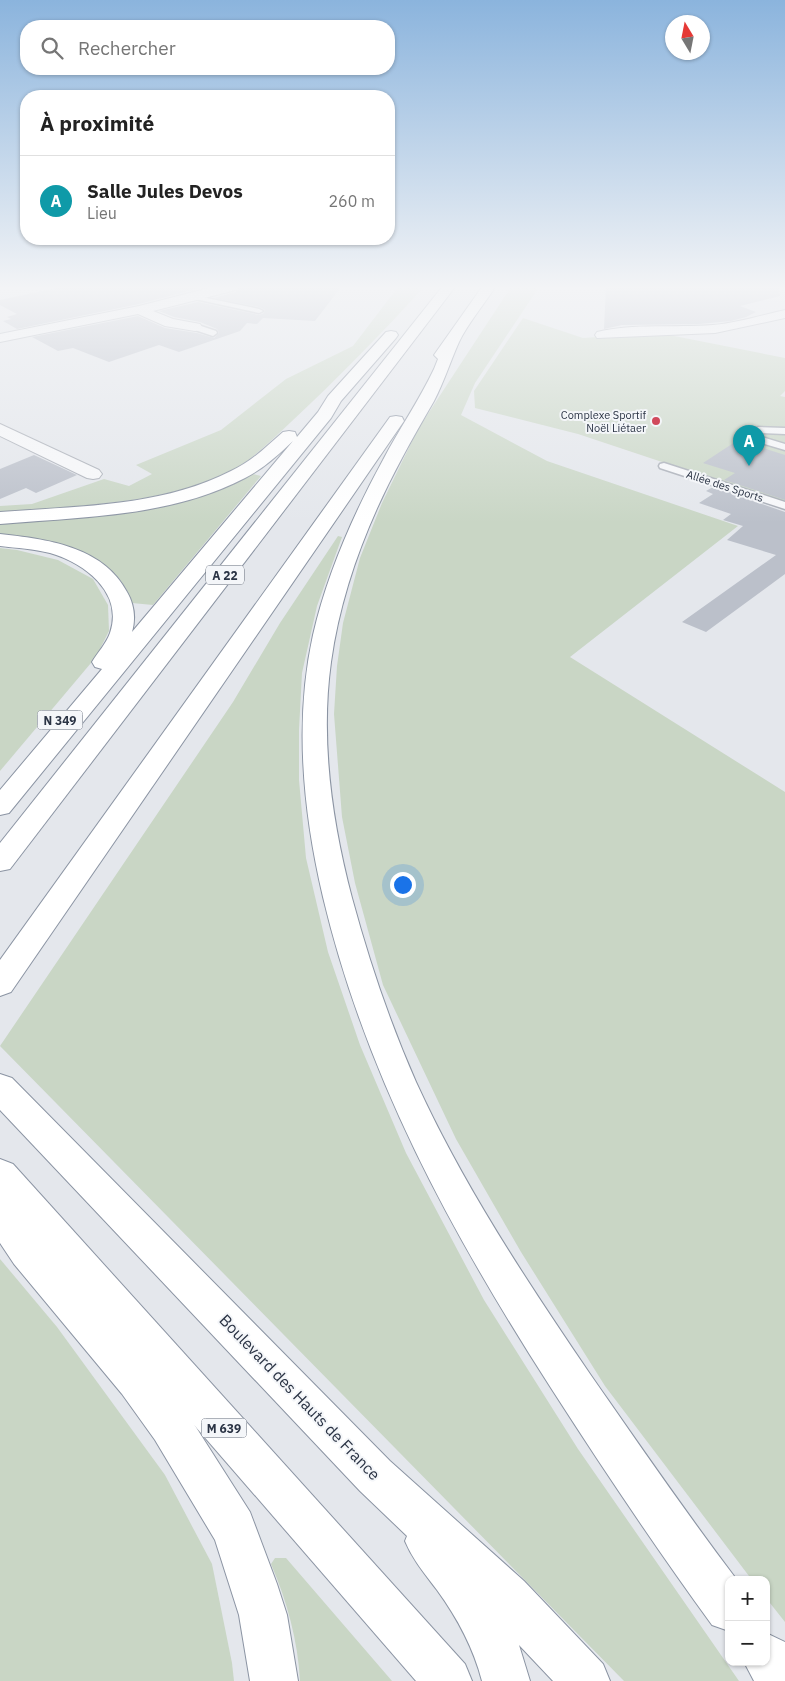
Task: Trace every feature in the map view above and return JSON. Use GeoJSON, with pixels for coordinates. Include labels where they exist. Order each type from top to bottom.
{"type":"FeatureCollection","features":[{"type":"Feature","properties":{"kind":"highway"},"geometry":{"type":"LineString","coordinates":[[0,807],[101,687],[324,414],[334,399],[364,365]]}},
{"type":"Feature","properties":{"kind":"highway","name":"A 22"},"geometry":{"type":"LineString","coordinates":[[0,862],[388,365]]}},
{"type":"Feature","properties":{"kind":"highway"},"geometry":{"type":"LineString","coordinates":[[0,984],[434,365]]}},
{"type":"Feature","properties":{"kind":"highway"},"geometry":{"type":"LineString","coordinates":[[442,365],[436,381],[371,500],[337,587],[324,638],[318,673],[316,759],[322,824],[336,892],[354,960],[392,1066],[417,1123],[467,1217],[532,1324],[604,1432],[681,1544],[725,1603]]}},
{"type":"Feature","properties":{"kind":"highway"},"geometry":{"type":"LineString","coordinates":[[0,518],[142,503],[179,496],[219,484],[252,466],[301,426],[322,405],[334,399]]}},
{"type":"Feature","properties":{"kind":"highway","name":"N 349"},"geometry":{"type":"LineString","coordinates":[[0,540],[37,544],[79,557],[106,576],[114,586],[124,612],[123,626],[119,638],[109,655],[0,800]]}},
{"type":"Feature","properties":{"kind":"highway","name":"Boulevard des Hauts de France"},"geometry":{"type":"LineString","coordinates":[[9,1098],[375,1476],[507,1598],[586,1681]]}},
{"type":"Feature","properties":{"kind":"highway","name":"M 639"},"geometry":{"type":"LineString","coordinates":[[0,1175],[448,1681]]}},
{"type":"Feature","properties":{"kind":"highway"},"geometry":{"type":"LineString","coordinates":[[0,1198],[14,1233],[27,1252],[136,1380],[170,1424],[234,1528],[263,1615],[274,1681]]}},
{"type":"Feature","properties":{"kind":"highway"},"geometry":{"type":"LineString","coordinates":[[375,1476],[467,1590],[495,1641],[506,1681]]}},
{"type":"Feature","properties":{"kind":"highway"},"geometry":{"type":"LineString","coordinates":[[770,1662],[784,1681]]}},
{"type":"Feature","properties":{"kind":"street"},"geometry":{"type":"LineString","coordinates":[[0,429],[93,474]]}},
{"type":"Feature","properties":{"kind":"lane"},"geometry":{"type":"LineString","coordinates":[[785,431],[758,430],[745,435],[785,447]]}},
{"type":"Feature","properties":{"kind":"lane","name":"Allée des Sports"},"geometry":{"type":"LineString","coordinates":[[664,466],[785,506]]}},
{"type":"Feature","properties":{"kind":"green space"},"geometry":{"type":"Polygon","coordinates":[[[314,365],[349,365],[259,452],[223,475],[170,493],[142,498],[85,506],[0,512],[0,506],[32,504],[104,479],[129,486],[152,474],[136,465],[221,430],[286,379],[314,365]]]}},
{"type":"Feature","properties":{"kind":"green space"},"geometry":{"type":"Polygon","coordinates":[[[460,365],[487,365],[475,383],[461,415],[547,461],[738,526],[570,657],[785,792],[785,1622],[770,1603],[770,1576],[749,1576],[605,1386],[521,1252],[456,1139],[383,985],[355,883],[342,817],[334,714],[337,666],[343,623],[360,558],[382,503],[418,429],[460,365]]]}},
{"type":"Feature","properties":{"kind":"green space","name":"Complexe Sportif Noël Liétaer"},"geometry":{"type":"Polygon","coordinates":[[[491,365],[785,365],[785,391],[780,396],[785,397],[785,503],[578,434],[475,408],[474,391],[491,365]]]}},
{"type":"Feature","properties":{"kind":"green space"},"geometry":{"type":"Polygon","coordinates":[[[253,474],[261,476],[153,605],[132,603],[119,579],[102,564],[66,551],[0,535],[0,522],[226,486],[253,474]]]}},
{"type":"Feature","properties":{"kind":"green space"},"geometry":{"type":"Polygon","coordinates":[[[338,536],[342,537],[317,606],[302,673],[299,780],[306,858],[328,952],[360,1045],[406,1153],[484,1300],[578,1449],[725,1661],[725,1666],[729,1666],[739,1681],[624,1681],[0,1046],[233,702],[280,623],[338,536]]]}},
{"type":"Feature","properties":{"kind":"green space"},"geometry":{"type":"Polygon","coordinates":[[[0,548],[58,560],[93,579],[108,605],[109,631],[96,657],[0,771],[0,548]]]}},
{"type":"Feature","properties":{"kind":"green space"},"geometry":{"type":"Polygon","coordinates":[[[0,1259],[57,1327],[165,1475],[212,1564],[234,1681],[0,1681],[0,1259]]]}},
{"type":"Feature","properties":{"kind":"green space"},"geometry":{"type":"Polygon","coordinates":[[[275,1558],[286,1558],[392,1681],[300,1681],[291,1621],[271,1564],[275,1558]]]}},
{"type":"Feature","properties":{"kind":"building"},"geometry":{"type":"Polygon","coordinates":[[[738,440],[785,455],[785,500],[724,480],[735,473],[703,463],[738,440]]]}},
{"type":"Feature","properties":{"kind":"building"},"geometry":{"type":"Polygon","coordinates":[[[34,455],[77,475],[36,493],[26,488],[0,499],[0,469],[34,455]]]}},
{"type":"Feature","properties":{"kind":"building"},"geometry":{"type":"Polygon","coordinates":[[[713,487],[785,512],[785,574],[706,632],[682,622],[776,555],[727,540],[743,526],[723,520],[731,514],[699,503],[713,494],[706,491],[713,487]]]}},
{"type":"Feature","properties":{"kind":"place","name":"Complexe Sportif Noël Liétaer"},"geometry":{"type":"Point","coordinates":[656,421]}},
{"type":"Feature","properties":{"kind":"place","name":"Salle Jules Devos"},"geometry":{"type":"Point","coordinates":[749,466]}}]}
